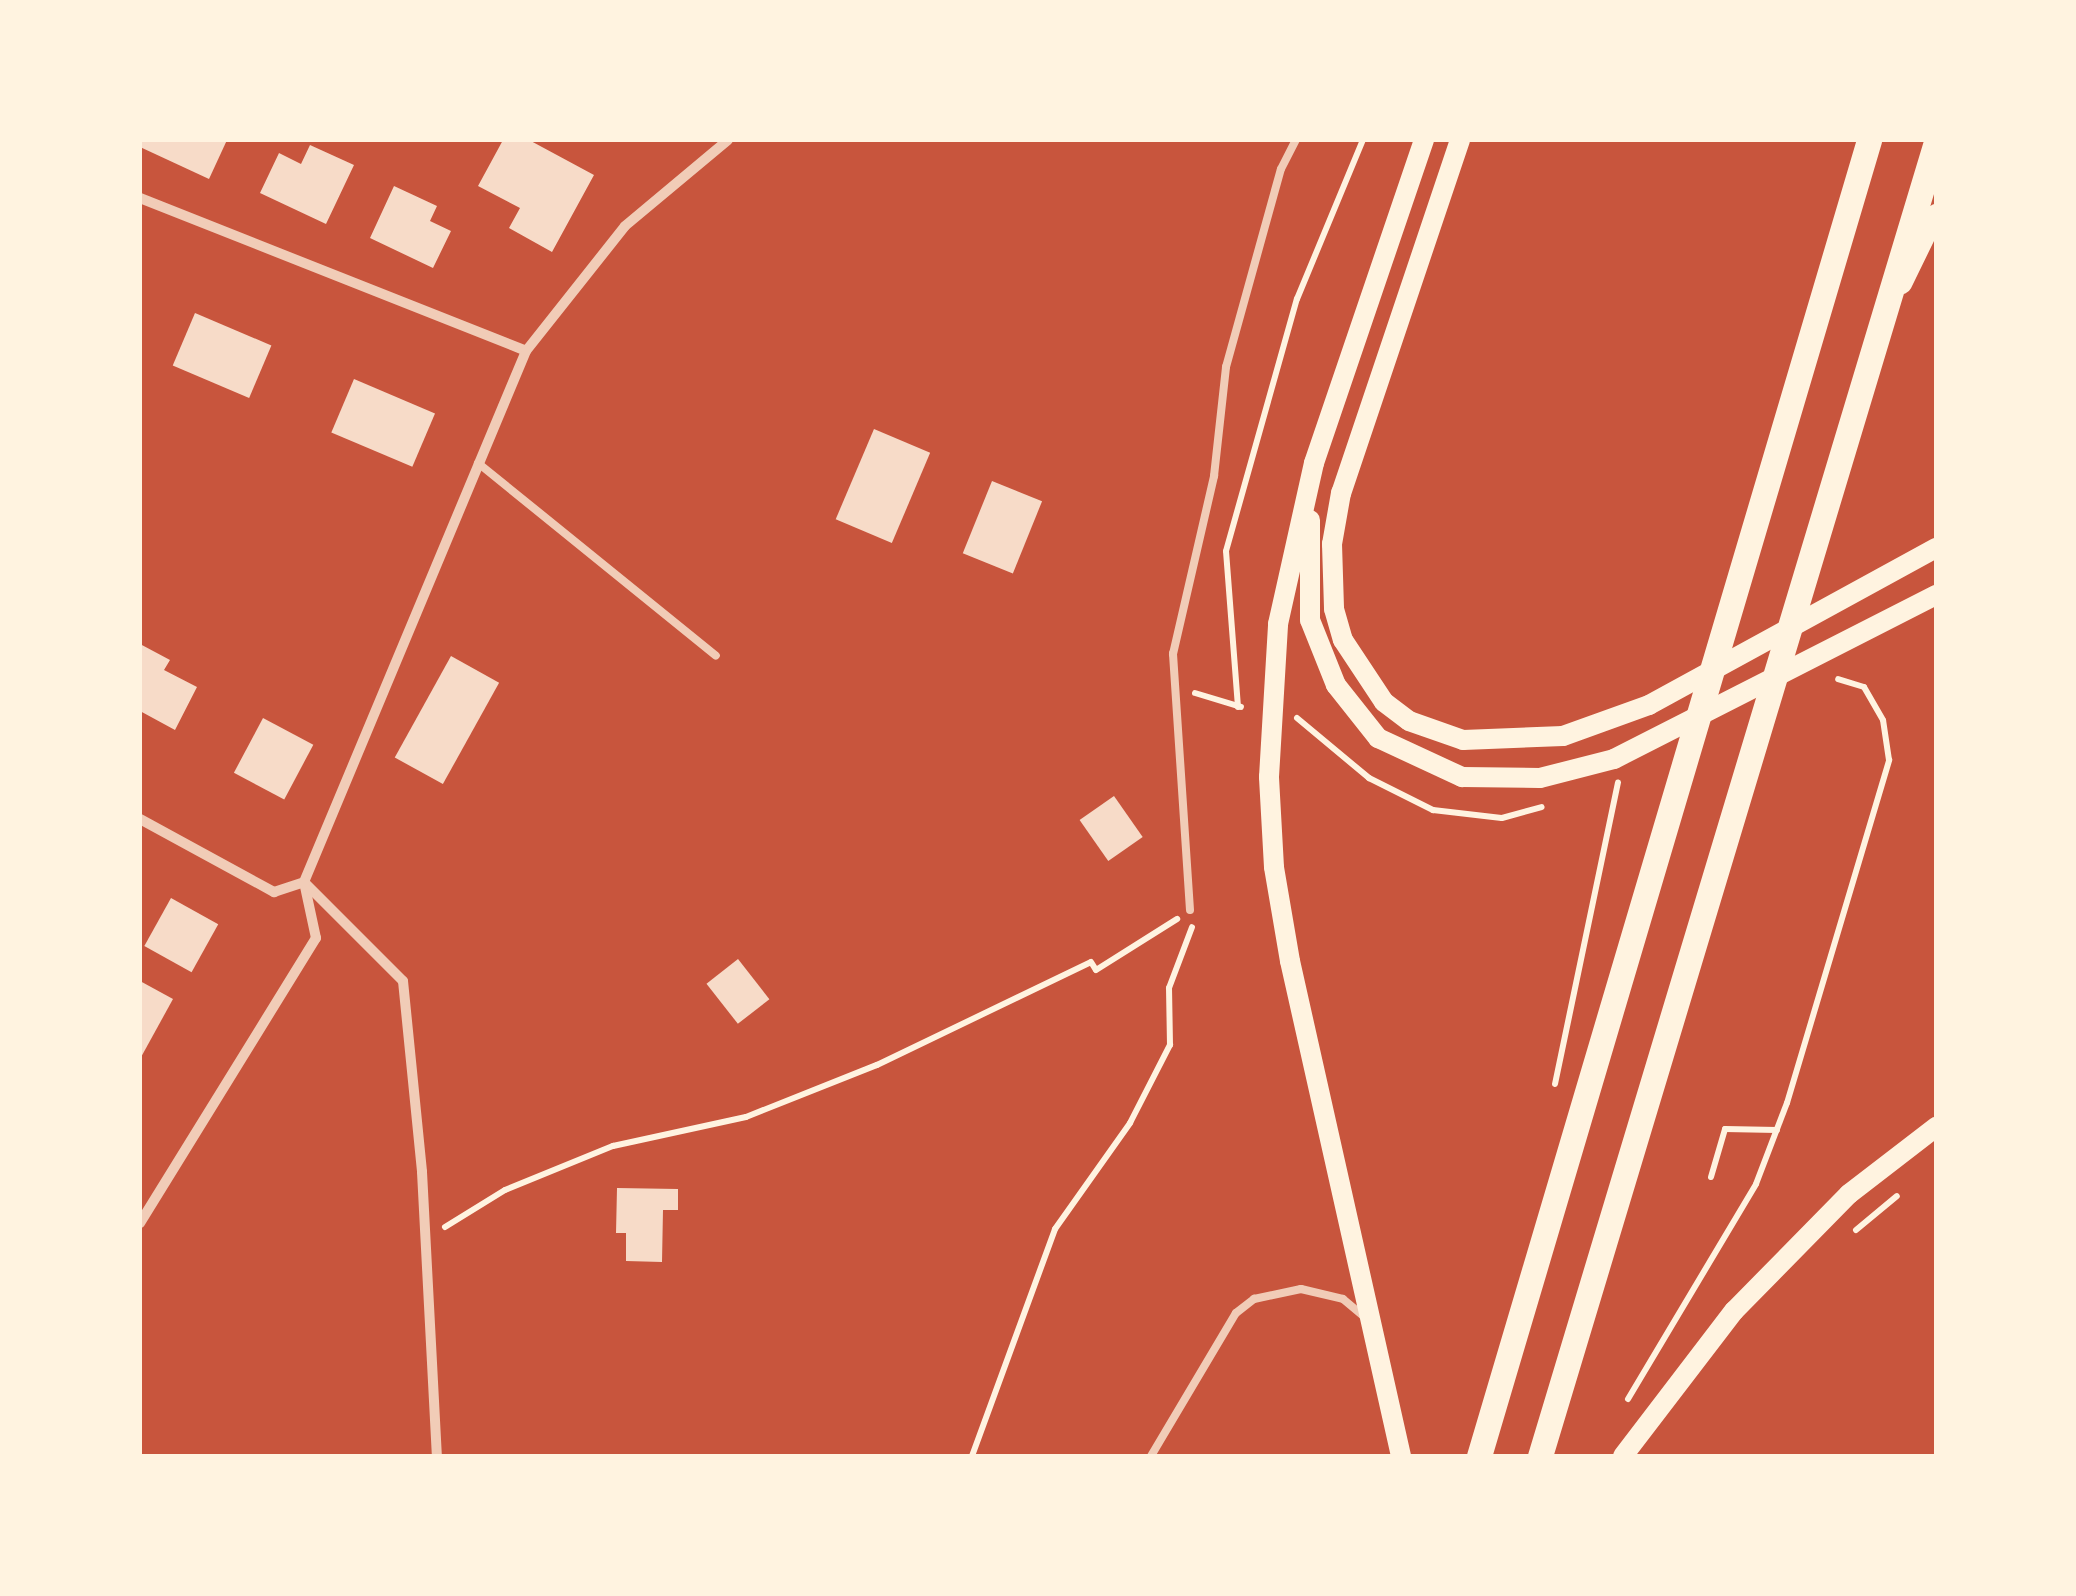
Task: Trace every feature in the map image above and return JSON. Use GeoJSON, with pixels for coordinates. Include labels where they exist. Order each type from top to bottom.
{"type":"FeatureCollection","features":[{"type":"Feature","properties":{"kind":"main road"},"geometry":{"type":"LineString","coordinates":[[1401,1456],[1290,960],[1270,825],[1278,624],[1314,463],[1424,140]]}},
{"type":"Feature","properties":{"kind":"main road"},"geometry":{"type":"LineString","coordinates":[[1460,140],[1341,493],[1332,544],[1334,609],[1343,640],[1384,702],[1409,722],[1463,740],[1563,736],[1649,706],[1936,548]]}},
{"type":"Feature","properties":{"kind":"main road"},"geometry":{"type":"LineString","coordinates":[[1479,1456],[1870,140]]}},
{"type":"Feature","properties":{"kind":"main road"},"geometry":{"type":"LineString","coordinates":[[1540,1456],[1936,142]]}},
{"type":"Feature","properties":{"kind":"main road"},"geometry":{"type":"LineString","coordinates":[[1881,326],[1936,214]]}},
{"type":"Feature","properties":{"kind":"main road"},"geometry":{"type":"LineString","coordinates":[[1314,463],[1305,584],[1319,651],[1336,685],[1378,738],[1462,776],[1540,778],[1614,760],[1936,595]]}},
{"type":"Feature","properties":{"kind":"main road"},"geometry":{"type":"LineString","coordinates":[[1623,1456],[1734,1311],[1849,1194],[1936,1127]]}},
{"type":"Feature","properties":{"kind":"street"},"geometry":{"type":"LineString","coordinates":[[140,1223],[316,938],[304,882],[526,351],[625,226],[728,140]]}},
{"type":"Feature","properties":{"kind":"street"},"geometry":{"type":"LineString","coordinates":[[140,198],[526,351]]}},
{"type":"Feature","properties":{"kind":"street"},"geometry":{"type":"LineString","coordinates":[[140,819],[274,892],[304,882]]}},
{"type":"Feature","properties":{"kind":"street"},"geometry":{"type":"LineString","coordinates":[[304,882],[404,981],[426,1238],[436,1456]]}},
{"type":"Feature","properties":{"kind":"lane"},"geometry":{"type":"LineString","coordinates":[[1190,910],[1173,654],[1214,476],[1226,367],[1282,169],[1296,140]]}},
{"type":"Feature","properties":{"kind":"lane"},"geometry":{"type":"LineString","coordinates":[[478,463],[716,656]]}},
{"type":"Feature","properties":{"kind":"lane"},"geometry":{"type":"LineString","coordinates":[[1151,1456],[1236,1313],[1254,1299],[1301,1289],[1343,1299],[1369,1320]]}},
{"type":"Feature","properties":{"kind":"path"},"geometry":{"type":"LineString","coordinates":[[1175,686],[1238,706],[1226,550],[1296,299],[1363,140]]}},
{"type":"Feature","properties":{"kind":"path"},"geometry":{"type":"LineString","coordinates":[[1618,1418],[1665,1330],[1744,1210],[1777,1130],[1889,760],[1883,720],[1864,687],[1844,677],[1826,684]]}},
{"type":"Feature","properties":{"kind":"path"},"geometry":{"type":"LineString","coordinates":[[1551,1100],[1620,772]]}},
{"type":"Feature","properties":{"kind":"path"},"geometry":{"type":"LineString","coordinates":[[426,1238],[504,1190],[613,1146],[746,1116],[877,1065],[1091,962],[1096,970],[1190,910],[1193,938],[1169,988],[1170,1045],[1130,1122],[1055,1229],[972,1456]]}},
{"type":"Feature","properties":{"kind":"path"},"geometry":{"type":"LineString","coordinates":[[1711,1177],[1725,1129],[1777,1130]]}},
{"type":"Feature","properties":{"kind":"path"},"geometry":{"type":"LineString","coordinates":[[1853,1234],[1905,1189]]}},
{"type":"Feature","properties":{"kind":"building"},"geometry":{"type":"Polygon","coordinates":[[[140,140],[227,140],[209,179],[140,147],[140,140]]]}},
{"type":"Feature","properties":{"kind":"building"},"geometry":{"type":"Polygon","coordinates":[[[503,140],[529,140],[594,175],[552,252],[509,228],[520,208],[478,186],[503,140]]]}},
{"type":"Feature","properties":{"kind":"building"},"geometry":{"type":"Polygon","coordinates":[[[310,145],[354,165],[326,224],[260,193],[279,153],[301,164],[310,145]]]}},
{"type":"Feature","properties":{"kind":"building"},"geometry":{"type":"Polygon","coordinates":[[[394,186],[437,206],[430,221],[451,231],[433,268],[370,238],[394,186]]]}},
{"type":"Feature","properties":{"kind":"building"},"geometry":{"type":"Polygon","coordinates":[[[195,313],[271,345],[249,398],[173,365],[195,313]]]}},
{"type":"Feature","properties":{"kind":"building"},"geometry":{"type":"Polygon","coordinates":[[[354,379],[435,413],[412,467],[331,432],[354,379]]]}},
{"type":"Feature","properties":{"kind":"building"},"geometry":{"type":"Polygon","coordinates":[[[874,429],[930,453],[892,543],[836,519],[874,429]]]}},
{"type":"Feature","properties":{"kind":"building"},"geometry":{"type":"Polygon","coordinates":[[[992,481],[1042,501],[1013,574],[963,553],[992,481]]]}},
{"type":"Feature","properties":{"kind":"building"},"geometry":{"type":"Polygon","coordinates":[[[140,644],[170,660],[164,670],[197,687],[175,730],[140,711],[140,644]]]}},
{"type":"Feature","properties":{"kind":"building"},"geometry":{"type":"Polygon","coordinates":[[[451,656],[499,683],[443,784],[395,757],[451,656]]]}},
{"type":"Feature","properties":{"kind":"building"},"geometry":{"type":"Polygon","coordinates":[[[263,718],[313,745],[284,800],[234,773],[263,718]]]}},
{"type":"Feature","properties":{"kind":"building"},"geometry":{"type":"Polygon","coordinates":[[[1114,796],[1143,837],[1108,861],[1080,820],[1114,796]]]}},
{"type":"Feature","properties":{"kind":"building"},"geometry":{"type":"Polygon","coordinates":[[[171,898],[218,924],[192,972],[144,946],[171,898]]]}},
{"type":"Feature","properties":{"kind":"building"},"geometry":{"type":"Polygon","coordinates":[[[738,959],[769,999],[738,1024],[706,984],[738,959]]]}},
{"type":"Feature","properties":{"kind":"building"},"geometry":{"type":"Polygon","coordinates":[[[140,981],[173,999],[140,1059],[140,981]]]}},
{"type":"Feature","properties":{"kind":"building"},"geometry":{"type":"Polygon","coordinates":[[[617,1188],[678,1189],[678,1210],[663,1210],[662,1262],[626,1261],[626,1233],[616,1233],[617,1188]]]}}]}
